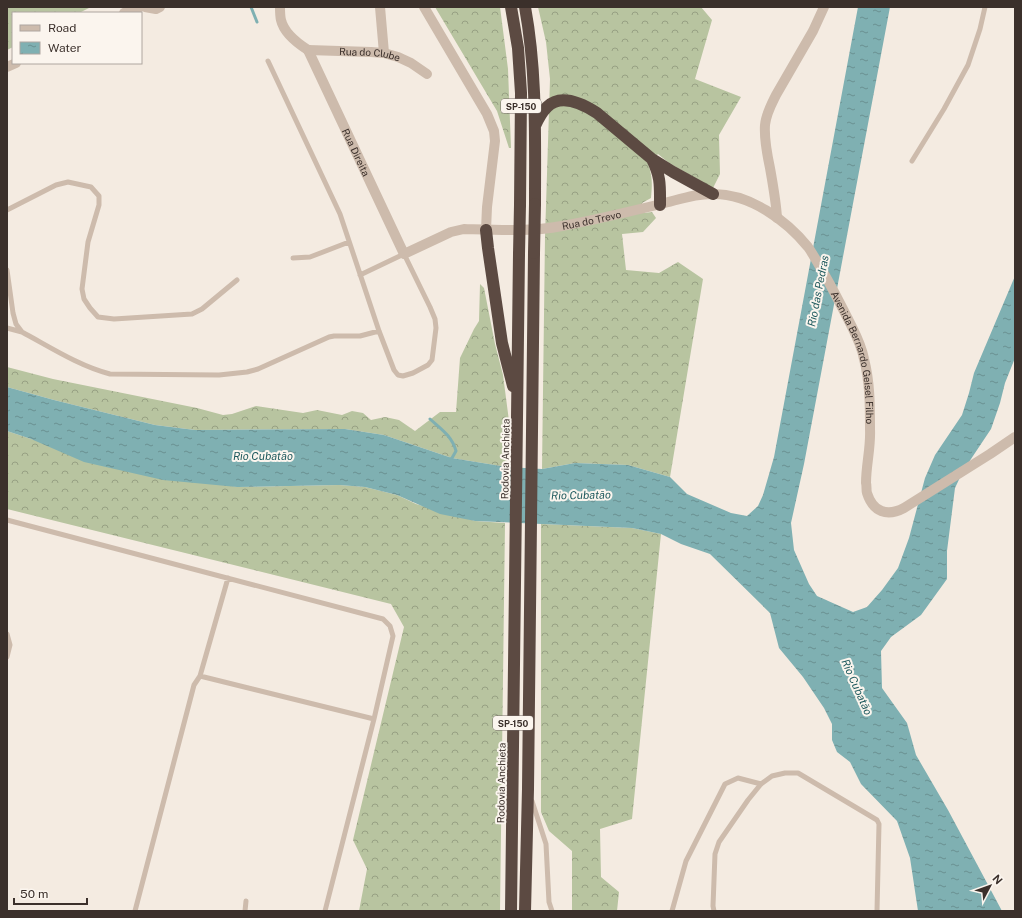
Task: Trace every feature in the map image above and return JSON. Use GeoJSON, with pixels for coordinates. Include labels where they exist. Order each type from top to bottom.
{"type":"FeatureCollection","features":[{"type":"Feature","properties":{"kind":"highway","name":"Rodovia Anchieta"},"geometry":{"type":"LineString","coordinates":[[511,7],[518,48],[521,93],[511,911]]}},
{"type":"Feature","properties":{"kind":"highway","name":"SP-150"},"geometry":{"type":"LineString","coordinates":[[525,7],[531,45],[535,126],[528,789],[525,911]]}},
{"type":"Feature","properties":{"kind":"highway"},"geometry":{"type":"LineString","coordinates":[[535,126],[542,113],[551,103],[563,100],[580,103],[597,113],[652,160],[713,194]]}},
{"type":"Feature","properties":{"kind":"highway"},"geometry":{"type":"LineString","coordinates":[[652,160],[657,168],[660,181],[660,205]]}},
{"type":"Feature","properties":{"kind":"highway"},"geometry":{"type":"LineString","coordinates":[[486,230],[502,343],[517,403]]}},
{"type":"Feature","properties":{"kind":"street"},"geometry":{"type":"LineString","coordinates":[[127,12],[140,7]]}},
{"type":"Feature","properties":{"kind":"street"},"geometry":{"type":"LineString","coordinates":[[145,7],[156,9],[160,7]]}},
{"type":"Feature","properties":{"kind":"street"},"geometry":{"type":"LineString","coordinates":[[280,7],[281,21],[287,33],[301,46],[308,50]]}},
{"type":"Feature","properties":{"kind":"street"},"geometry":{"type":"LineString","coordinates":[[380,7],[384,53]]}},
{"type":"Feature","properties":{"kind":"street"},"geometry":{"type":"LineString","coordinates":[[424,7],[487,114],[494,131],[495,151],[487,207],[486,230]]}},
{"type":"Feature","properties":{"kind":"street"},"geometry":{"type":"LineString","coordinates":[[777,218],[776,198],[766,150],[765,125],[767,116],[770,105],[814,31],[824,7]]}},
{"type":"Feature","properties":{"kind":"street","name":"Rua do Clube"},"geometry":{"type":"LineString","coordinates":[[308,50],[384,53],[412,63],[427,74]]}},
{"type":"Feature","properties":{"kind":"street","name":"Rua Direita"},"geometry":{"type":"LineString","coordinates":[[308,50],[404,254]]}},
{"type":"Feature","properties":{"kind":"street","name":"Rua do Trevo"},"geometry":{"type":"LineString","coordinates":[[404,254],[458,230],[549,229],[701,195],[713,194],[733,196],[743,199],[777,218]]}},
{"type":"Feature","properties":{"kind":"street","name":"Avenida Bernardo Geisel Filho"},"geometry":{"type":"LineString","coordinates":[[777,218],[784,223],[808,248],[841,304],[862,351],[868,382],[870,403],[870,436],[866,475],[867,492],[872,504],[885,512],[897,512],[1015,437]]}},
{"type":"Feature","properties":{"kind":"lane"},"geometry":{"type":"LineString","coordinates":[[912,161],[944,109],[968,65],[978,36],[985,7]]}},
{"type":"Feature","properties":{"kind":"lane"},"geometry":{"type":"LineString","coordinates":[[268,61],[336,204],[360,276],[379,331],[394,370],[398,375],[402,376],[428,365],[432,360],[436,328],[430,307],[404,254],[360,276]]}},
{"type":"Feature","properties":{"kind":"lane"},"geometry":{"type":"LineString","coordinates":[[7,210],[56,185],[68,182],[91,187],[99,196],[99,205],[88,242],[82,289],[84,299],[98,317],[114,319],[192,314],[202,309],[237,280]]}},
{"type":"Feature","properties":{"kind":"lane"},"geometry":{"type":"LineString","coordinates":[[292,258],[310,257],[349,242]]}},
{"type":"Feature","properties":{"kind":"lane"},"geometry":{"type":"LineString","coordinates":[[7,270],[13,313],[16,324],[22,332]]}},
{"type":"Feature","properties":{"kind":"lane"},"geometry":{"type":"LineString","coordinates":[[7,328],[22,332],[81,363],[110,374],[220,375],[247,372],[258,369],[329,337],[360,336],[379,331]]}},
{"type":"Feature","properties":{"kind":"lane"},"geometry":{"type":"LineString","coordinates":[[7,520],[382,619],[390,626],[393,636],[374,719],[325,911]]}},
{"type":"Feature","properties":{"kind":"lane"},"geometry":{"type":"LineString","coordinates":[[135,911],[194,685],[200,676],[228,578]]}},
{"type":"Feature","properties":{"kind":"lane"},"geometry":{"type":"LineString","coordinates":[[7,634],[10,645],[7,657]]}},
{"type":"Feature","properties":{"kind":"lane"},"geometry":{"type":"LineString","coordinates":[[200,676],[374,719]]}},
{"type":"Feature","properties":{"kind":"lane"},"geometry":{"type":"LineString","coordinates":[[714,911],[715,854],[719,842],[761,784],[772,776],[785,773],[798,773],[877,820],[879,824],[877,911]]}},
{"type":"Feature","properties":{"kind":"lane"},"geometry":{"type":"LineString","coordinates":[[672,911],[686,861],[725,784],[738,778],[761,784]]}},
{"type":"Feature","properties":{"kind":"lane"},"geometry":{"type":"LineString","coordinates":[[528,789],[546,844],[549,902],[552,911]]}},
{"type":"Feature","properties":{"kind":"lane"},"geometry":{"type":"LineString","coordinates":[[526,879],[528,911]]}},
{"type":"Feature","properties":{"kind":"lane"},"geometry":{"type":"LineString","coordinates":[[245,911],[246,901]]}},
{"type":"Feature","properties":{"kind":"green space"},"geometry":{"type":"Polygon","coordinates":[[[7,7],[91,7],[81,12],[12,12],[12,48],[7,50],[7,7]]]}},
{"type":"Feature","properties":{"kind":"green space"},"geometry":{"type":"Polygon","coordinates":[[[435,7],[500,7],[508,69],[511,148],[509,148],[497,111],[435,7]]]}},
{"type":"Feature","properties":{"kind":"green space"},"geometry":{"type":"Polygon","coordinates":[[[538,7],[701,7],[712,20],[695,79],[741,97],[719,135],[720,174],[713,188],[669,163],[658,154],[648,164],[652,185],[651,198],[642,203],[644,213],[652,212],[656,218],[643,232],[622,234],[626,270],[659,273],[678,262],[703,279],[670,477],[628,465],[575,463],[542,469],[545,237],[550,79],[546,42],[538,7]]]}},
{"type":"Feature","properties":{"kind":"green space"},"geometry":{"type":"Polygon","coordinates":[[[480,284],[484,288],[495,344],[503,375],[509,421],[507,467],[452,458],[384,435],[345,429],[195,430],[155,425],[7,387],[7,367],[53,379],[197,408],[223,415],[232,414],[256,406],[303,413],[317,410],[342,415],[352,411],[363,413],[371,420],[385,417],[399,420],[415,431],[440,412],[456,412],[460,358],[479,321],[480,284]]]}},
{"type":"Feature","properties":{"kind":"green space"},"geometry":{"type":"Polygon","coordinates":[[[7,431],[31,439],[237,487],[339,485],[365,487],[397,495],[416,504],[475,521],[505,523],[500,911],[359,911],[367,869],[353,840],[404,627],[391,604],[7,509],[7,431]]]}},
{"type":"Feature","properties":{"kind":"green space"},"geometry":{"type":"Polygon","coordinates":[[[541,524],[632,528],[661,534],[632,819],[600,829],[601,877],[619,892],[617,911],[572,911],[572,851],[549,831],[541,812],[541,524]]]}},
{"type":"Feature","properties":{"kind":"water"},"geometry":{"type":"Polygon","coordinates":[[[858,7],[890,7],[804,464],[791,523],[794,550],[809,584],[817,596],[853,612],[867,607],[882,590],[898,568],[909,538],[925,478],[935,455],[962,415],[974,373],[1015,276],[1015,358],[1005,383],[991,429],[963,471],[955,488],[947,551],[947,579],[921,615],[891,637],[881,651],[882,688],[907,723],[916,755],[948,810],[1002,911],[918,911],[910,858],[897,821],[861,784],[850,762],[837,752],[832,740],[832,724],[824,708],[803,677],[779,648],[770,613],[710,554],[681,544],[661,534],[632,528],[475,521],[440,514],[397,495],[365,487],[339,485],[237,487],[163,480],[84,462],[31,439],[7,431],[7,387],[155,425],[195,430],[345,429],[384,435],[452,458],[507,467],[542,469],[575,463],[628,465],[670,477],[687,494],[731,513],[747,516],[758,506],[763,495],[774,457],[858,7]]]}},
{"type":"Feature","properties":{"kind":"waterway"},"geometry":{"type":"LineString","coordinates":[[251,7],[257,22]]}},
{"type":"Feature","properties":{"kind":"waterway"},"geometry":{"type":"LineString","coordinates":[[430,419],[446,433],[452,441],[456,451],[452,458],[448,460]]}},
{"type":"Feature","properties":{"kind":"water label","name":"Rio das Pedras"},"geometry":{"type":"Point","coordinates":[818,291]}},
{"type":"Feature","properties":{"kind":"water label","name":"Rio Cubatão"},"geometry":{"type":"Point","coordinates":[263,456]}},
{"type":"Feature","properties":{"kind":"water label","name":"Rio Cubatão"},"geometry":{"type":"Point","coordinates":[581,495]}},
{"type":"Feature","properties":{"kind":"water label","name":"Rio Cubatão"},"geometry":{"type":"Point","coordinates":[857,687]}}]}
